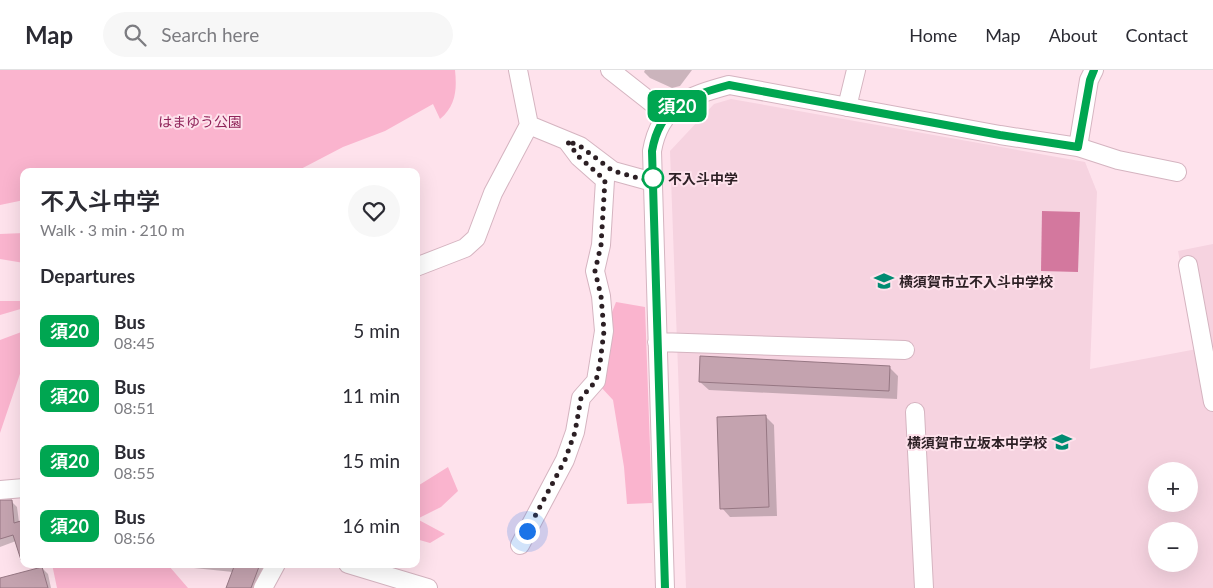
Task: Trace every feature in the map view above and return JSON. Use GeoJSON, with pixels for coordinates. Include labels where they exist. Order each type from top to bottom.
{"type":"FeatureCollection","features":[{"type":"Feature","properties":{"kind":"street"},"geometry":{"type":"LineString","coordinates":[[420,265],[465,248],[476,238],[493,193],[529,125],[518,70]]}},
{"type":"Feature","properties":{"kind":"street"},"geometry":{"type":"LineString","coordinates":[[610,70],[666,114]]}},
{"type":"Feature","properties":{"kind":"street"},"geometry":{"type":"LineString","coordinates":[[847,107],[856,70]]}},
{"type":"Feature","properties":{"kind":"street"},"geometry":{"type":"LineString","coordinates":[[1078,147],[1087,73]]}},
{"type":"Feature","properties":{"kind":"street"},"geometry":{"type":"LineString","coordinates":[[665,588],[652,151],[655,135],[666,114],[686,99],[729,85],[1078,147],[1118,160],[1177,172]]}},
{"type":"Feature","properties":{"kind":"street"},"geometry":{"type":"LineString","coordinates":[[529,125],[580,146],[613,171],[653,182]]}},
{"type":"Feature","properties":{"kind":"street"},"geometry":{"type":"LineString","coordinates":[[520,545],[565,460],[575,432],[581,398],[596,381],[604,331],[601,296],[595,271],[601,245],[605,180],[579,157],[567,141]]}},
{"type":"Feature","properties":{"kind":"street"},"geometry":{"type":"LineString","coordinates":[[1188,265],[1213,402]]}},
{"type":"Feature","properties":{"kind":"street"},"geometry":{"type":"LineString","coordinates":[[657,342],[905,350]]}},
{"type":"Feature","properties":{"kind":"street"},"geometry":{"type":"LineString","coordinates":[[915,412],[924,588]]}},
{"type":"Feature","properties":{"kind":"street"},"geometry":{"type":"LineString","coordinates":[[0,490],[20,488]]}},
{"type":"Feature","properties":{"kind":"street"},"geometry":{"type":"LineString","coordinates":[[262,588],[274,568]]}},
{"type":"Feature","properties":{"kind":"street"},"geometry":{"type":"LineString","coordinates":[[361,568],[428,588]]}},
{"type":"Feature","properties":{"kind":"shaded area","name":"横須賀市立不入斗中学校"},"geometry":{"type":"Polygon","coordinates":[[[731,99],[1085,162],[1097,192],[1090,369],[1197,349],[1178,251],[1213,244],[1213,588],[686,588],[670,151],[714,104],[731,99]]]}},
{"type":"Feature","properties":{"kind":"shaded area"},"geometry":{"type":"Polygon","coordinates":[[[1042,211],[1080,212],[1078,272],[1041,271],[1042,211]]]}},
{"type":"Feature","properties":{"kind":"green space","name":"はまゆう公園"},"geometry":{"type":"Polygon","coordinates":[[[0,70],[455,70],[456,84],[454,97],[449,109],[440,119],[433,104],[385,131],[343,147],[303,168],[20,168],[20,201],[0,205],[0,70]]]}},
{"type":"Feature","properties":{"kind":"green space"},"geometry":{"type":"Polygon","coordinates":[[[20,233],[20,262],[0,259],[0,234],[20,233]]]}},
{"type":"Feature","properties":{"kind":"green space"},"geometry":{"type":"Polygon","coordinates":[[[0,301],[20,301],[20,309],[0,315],[0,301]]]}},
{"type":"Feature","properties":{"kind":"green space"},"geometry":{"type":"Polygon","coordinates":[[[616,302],[645,307],[652,503],[627,504],[624,467],[613,400],[600,386],[609,320],[616,302]]]}},
{"type":"Feature","properties":{"kind":"green space"},"geometry":{"type":"Polygon","coordinates":[[[20,332],[20,374],[0,433],[0,340],[20,332]]]}},
{"type":"Feature","properties":{"kind":"green space"},"geometry":{"type":"Polygon","coordinates":[[[448,467],[458,491],[441,507],[420,518],[420,484],[448,467]]]}},
{"type":"Feature","properties":{"kind":"green space"},"geometry":{"type":"Polygon","coordinates":[[[420,521],[445,534],[430,543],[420,540],[420,521]]]}},
{"type":"Feature","properties":{"kind":"green space"},"geometry":{"type":"Polygon","coordinates":[[[53,568],[171,568],[188,588],[57,588],[53,568]]]}},
{"type":"Feature","properties":{"kind":"building"},"geometry":{"type":"Polygon","coordinates":[[[700,356],[890,366],[889,391],[699,382],[700,356]]]}},
{"type":"Feature","properties":{"kind":"building"},"geometry":{"type":"Polygon","coordinates":[[[766,415],[769,507],[720,509],[717,417],[766,415]]]}},
{"type":"Feature","properties":{"kind":"building"},"geometry":{"type":"Polygon","coordinates":[[[0,500],[12,500],[14,523],[20,521],[20,557],[13,535],[0,539],[0,500]]]}},
{"type":"Feature","properties":{"kind":"building"},"geometry":{"type":"Polygon","coordinates":[[[42,568],[48,588],[0,588],[0,578],[42,568]]]}},
{"type":"Feature","properties":{"kind":"building"},"geometry":{"type":"Polygon","coordinates":[[[234,568],[258,568],[251,588],[226,588],[234,568]]]}},
{"type":"Feature","properties":{"kind":"bus line","name":"須20"},"geometry":{"type":"LineString","coordinates":[[665,588],[652,151],[655,135],[666,114],[686,99],[729,85],[1000,135],[1078,147],[1090,80],[1094,70]]}},
{"type":"Feature","properties":{"kind":"place","name":"不入斗中学"},"geometry":{"type":"Point","coordinates":[653,178]}},
{"type":"Feature","properties":{"kind":"place","name":"横須賀市立不入斗中学校"},"geometry":{"type":"Point","coordinates":[884,281]}},
{"type":"Feature","properties":{"kind":"place","name":"横須賀市立坂本中学校"},"geometry":{"type":"Point","coordinates":[1062,442]}},
{"type":"Feature","properties":{"kind":"route"},"geometry":{"type":"LineString","coordinates":[[527,531],[565,460],[575,432],[581,398],[596,381],[604,331],[601,296],[595,271],[601,245],[605,180],[579,157],[567,141],[580,146],[613,171],[653,182],[653,178]]}}]}
